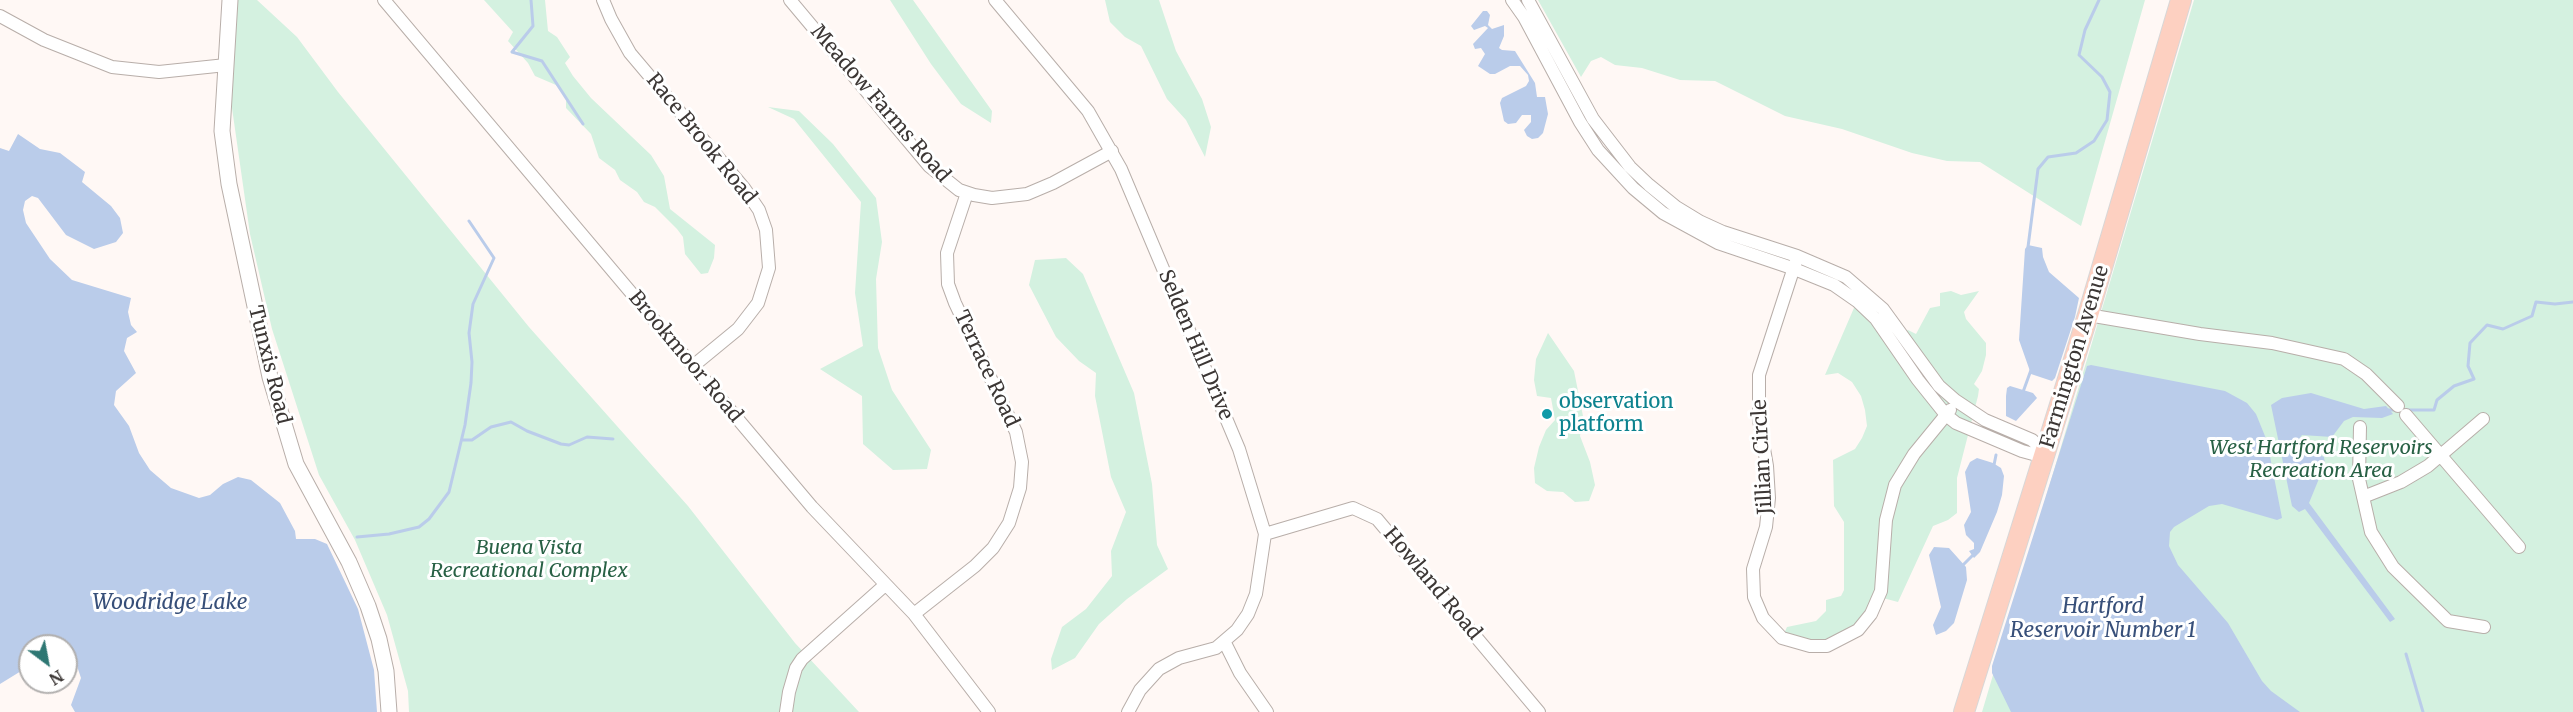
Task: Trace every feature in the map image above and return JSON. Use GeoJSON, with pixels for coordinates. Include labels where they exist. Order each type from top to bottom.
{"type":"FeatureCollection","features":[{"type":"Feature","properties":{"kind":"main road","name":"Farmington Avenue"},"geometry":{"type":"LineString","coordinates":[[1964,712],[2088,315],[2181,0]]}},
{"type":"Feature","properties":{"kind":"street","name":"Tunxis Road"},"geometry":{"type":"LineString","coordinates":[[230,0],[222,131],[225,158],[270,381],[296,464],[349,562],[368,606],[386,671],[389,712]]}},
{"type":"Feature","properties":{"kind":"street","name":"Brookmoor Road"},"geometry":{"type":"LineString","coordinates":[[384,0],[812,507],[915,614],[989,712]]}},
{"type":"Feature","properties":{"kind":"street","name":"Race Brook Road"},"geometry":{"type":"LineString","coordinates":[[603,0],[626,47],[744,188],[759,210],[766,230],[769,268],[758,303],[738,329],[693,366]]}},
{"type":"Feature","properties":{"kind":"street","name":"Meadow Farms Road"},"geometry":{"type":"LineString","coordinates":[[790,0],[929,166],[949,184],[967,193],[992,198],[1027,194],[1053,183],[1112,151]]}},
{"type":"Feature","properties":{"kind":"street","name":"Selden Hill Drive"},"geometry":{"type":"LineString","coordinates":[[995,0],[1077,96],[1112,151],[1239,449],[1265,534],[1254,601],[1243,622],[1225,643]]}},
{"type":"Feature","properties":{"kind":"street"},"geometry":{"type":"LineString","coordinates":[[1512,0],[1524,17],[1577,117],[1598,150],[1633,188],[1663,213],[1697,233],[1747,254],[1796,262],[1834,285],[1857,301],[1876,319],[1918,380],[1946,415],[1956,423],[2022,452],[2033,454],[2045,452]]}},
{"type":"Feature","properties":{"kind":"street"},"geometry":{"type":"LineString","coordinates":[[1528,0],[1593,119],[1623,158],[1649,185],[1676,207],[1699,221],[1796,262],[1846,277],[1866,292],[1894,322],[1939,386],[1956,402],[1985,420],[2032,440],[2045,452]]}},
{"type":"Feature","properties":{"kind":"street"},"geometry":{"type":"LineString","coordinates":[[0,16],[44,40],[112,67],[159,72],[226,65]]}},
{"type":"Feature","properties":{"kind":"street","name":"Terrace Road"},"geometry":{"type":"LineString","coordinates":[[915,614],[975,566],[993,548],[1009,523],[1020,488],[1022,462],[1016,432],[948,284],[947,253],[967,193]]}},
{"type":"Feature","properties":{"kind":"street","name":"Jillian Circle"},"geometry":{"type":"LineString","coordinates":[[1796,262],[1759,375],[1760,420],[1769,498],[1766,527],[1753,568],[1754,597],[1763,618],[1782,638],[1810,646],[1827,646],[1843,640],[1858,630],[1871,614],[1881,591],[1886,519],[1895,485],[1914,454],[1956,402]]}},
{"type":"Feature","properties":{"kind":"street"},"geometry":{"type":"LineString","coordinates":[[2088,315],[2200,334],[2272,343],[2344,359],[2366,374],[2402,410],[2520,547]]}},
{"type":"Feature","properties":{"kind":"street"},"geometry":{"type":"LineString","coordinates":[[2363,496],[2401,482],[2428,466],[2483,419]]}},
{"type":"Feature","properties":{"kind":"street"},"geometry":{"type":"LineString","coordinates":[[2360,427],[2358,468],[2371,532],[2393,567],[2448,621],[2484,627]]}},
{"type":"Feature","properties":{"kind":"street","name":"Howland Road"},"geometry":{"type":"LineString","coordinates":[[1265,534],[1353,508],[1377,519],[1539,712]]}},
{"type":"Feature","properties":{"kind":"street"},"geometry":{"type":"LineString","coordinates":[[786,712],[796,668],[802,659],[885,585]]}},
{"type":"Feature","properties":{"kind":"street"},"geometry":{"type":"LineString","coordinates":[[1128,712],[1144,683],[1162,666],[1225,643],[1240,673],[1267,712]]}},
{"type":"Feature","properties":{"kind":"green space","name":"Buena Vista Recreational Complex"},"geometry":{"type":"Polygon","coordinates":[[[234,0],[257,0],[297,37],[338,92],[529,327],[688,506],[795,643],[859,712],[409,712],[408,691],[387,615],[355,540],[319,475],[272,329],[250,234],[228,80],[234,0]]]}},
{"type":"Feature","properties":{"kind":"green space"},"geometry":{"type":"Polygon","coordinates":[[[484,0],[545,0],[548,31],[557,37],[570,57],[565,63],[573,76],[591,98],[651,155],[664,176],[670,209],[715,245],[714,258],[708,273],[701,274],[685,254],[683,237],[677,229],[655,207],[644,202],[637,192],[620,180],[615,170],[599,158],[591,134],[566,108],[566,97],[556,85],[535,76],[528,63],[508,41],[513,32],[484,0]]]}},
{"type":"Feature","properties":{"kind":"green space"},"geometry":{"type":"Polygon","coordinates":[[[890,0],[913,0],[992,111],[991,123],[961,104],[931,64],[890,0]]]}},
{"type":"Feature","properties":{"kind":"green space"},"geometry":{"type":"Polygon","coordinates":[[[1105,0],[1159,0],[1176,51],[1202,99],[1211,127],[1205,157],[1186,120],[1167,99],[1141,46],[1125,37],[1110,22],[1105,0]]]}},
{"type":"Feature","properties":{"kind":"green space"},"geometry":{"type":"Polygon","coordinates":[[[1538,0],[2145,0],[2081,226],[1980,162],[1947,161],[1912,153],[1842,129],[1785,116],[1715,81],[1680,80],[1642,68],[1615,65],[1601,57],[1591,61],[1581,77],[1538,0]]]}},
{"type":"Feature","properties":{"kind":"green space","name":"West Hartford Reservoirs Recreation Area"},"geometry":{"type":"Polygon","coordinates":[[[2194,0],[2573,0],[2573,712],[1982,712],[2194,0]]]}},
{"type":"Feature","properties":{"kind":"green space"},"geometry":{"type":"Polygon","coordinates":[[[768,107],[799,111],[833,144],[876,198],[882,242],[876,279],[878,348],[892,390],[931,450],[927,469],[893,470],[863,444],[862,396],[820,369],[863,346],[855,293],[861,202],[794,119],[768,107]]]}},
{"type":"Feature","properties":{"kind":"green space"},"geometry":{"type":"Polygon","coordinates":[[[1066,258],[1083,274],[1134,393],[1152,484],[1157,545],[1168,569],[1127,599],[1099,624],[1075,658],[1052,670],[1051,659],[1062,627],[1086,609],[1112,576],[1111,551],[1126,512],[1111,477],[1095,396],[1096,373],[1079,361],[1056,337],[1029,285],[1035,260],[1066,258]]]}},
{"type":"Feature","properties":{"kind":"green space"},"geometry":{"type":"Polygon","coordinates":[[[1951,291],[1961,295],[1979,291],[1964,312],[1966,319],[1986,343],[1982,371],[1974,384],[1979,389],[1978,396],[1957,478],[1957,513],[1948,520],[1933,526],[1898,602],[1879,597],[1871,614],[1827,646],[1782,638],[1787,627],[1816,621],[1826,611],[1826,600],[1841,596],[1844,590],[1844,522],[1834,506],[1833,460],[1855,449],[1867,426],[1861,396],[1852,382],[1838,373],[1825,375],[1857,301],[1891,341],[1908,330],[1916,334],[1930,308],[1940,306],[1940,293],[1951,291]]]}},
{"type":"Feature","properties":{"kind":"green space"},"geometry":{"type":"Polygon","coordinates":[[[1548,333],[1574,371],[1583,416],[1580,436],[1590,462],[1595,485],[1589,501],[1575,502],[1563,492],[1547,491],[1535,483],[1534,468],[1539,447],[1546,430],[1555,420],[1551,398],[1537,396],[1534,380],[1536,359],[1548,333]]]}},
{"type":"Feature","properties":{"kind":"water"},"geometry":{"type":"Polygon","coordinates":[[[1483,11],[1487,11],[1490,15],[1488,25],[1492,29],[1504,25],[1504,36],[1499,48],[1515,51],[1535,83],[1537,97],[1545,97],[1548,114],[1543,133],[1538,138],[1532,139],[1524,130],[1531,122],[1531,115],[1522,115],[1516,123],[1508,124],[1504,121],[1500,103],[1502,98],[1526,86],[1529,81],[1528,75],[1520,66],[1510,66],[1495,74],[1490,74],[1478,66],[1485,54],[1481,48],[1475,49],[1473,44],[1488,28],[1485,26],[1474,30],[1471,26],[1483,11]]]}},
{"type":"Feature","properties":{"kind":"water","name":"Woodridge Lake"},"geometry":{"type":"Polygon","coordinates":[[[18,134],[40,149],[60,153],[85,172],[82,182],[111,206],[120,218],[123,233],[116,242],[94,249],[66,235],[38,198],[32,196],[25,201],[23,210],[26,223],[50,259],[72,280],[131,298],[128,312],[131,325],[137,332],[127,338],[124,351],[136,373],[116,391],[114,405],[129,426],[139,453],[150,470],[171,488],[199,498],[210,495],[223,484],[238,477],[251,480],[280,503],[295,531],[296,539],[315,539],[327,544],[358,609],[374,670],[377,712],[75,712],[71,705],[75,694],[78,694],[81,678],[78,669],[78,634],[18,634],[18,673],[0,684],[0,148],[9,151],[18,134]]]}},
{"type":"Feature","properties":{"kind":"water"},"geometry":{"type":"Polygon","coordinates":[[[2028,245],[2042,248],[2049,272],[2079,298],[2075,317],[2055,378],[2052,381],[2031,374],[2019,340],[2025,249],[2028,245]]]}},
{"type":"Feature","properties":{"kind":"water","name":"Hartford Reservoir Number 1"},"geometry":{"type":"Polygon","coordinates":[[[2087,366],[2225,391],[2247,403],[2256,414],[2267,441],[2282,518],[2277,520],[2222,504],[2209,506],[2174,527],[2170,532],[2169,546],[2178,565],[2228,623],[2262,681],[2271,691],[2300,712],[2011,712],[1992,673],[1992,666],[2087,366]]]}},
{"type":"Feature","properties":{"kind":"water"},"geometry":{"type":"Polygon","coordinates":[[[2010,386],[2033,393],[2037,398],[2016,421],[2006,416],[2007,388],[2010,386]]]}},
{"type":"Feature","properties":{"kind":"water"},"geometry":{"type":"Polygon","coordinates":[[[2311,393],[2364,409],[2386,406],[2393,414],[2382,418],[2353,417],[2344,421],[2332,437],[2302,435],[2299,439],[2301,446],[2324,457],[2325,464],[2309,503],[2395,619],[2390,622],[2305,509],[2299,512],[2292,506],[2271,405],[2282,398],[2311,393]]]}},
{"type":"Feature","properties":{"kind":"water"},"geometry":{"type":"Polygon","coordinates":[[[1977,458],[2001,468],[2004,476],[1997,512],[1980,552],[1974,558],[1969,551],[1974,549],[1974,543],[1966,535],[1964,525],[1971,512],[1965,472],[1970,462],[1977,458]]]}},
{"type":"Feature","properties":{"kind":"water"},"geometry":{"type":"Polygon","coordinates":[[[1934,547],[1949,548],[1966,567],[1967,580],[1954,623],[1946,631],[1936,635],[1933,625],[1941,607],[1929,555],[1934,547]]]}},
{"type":"Feature","properties":{"kind":"waterway"},"geometry":{"type":"LineString","coordinates":[[531,0],[533,26],[512,52],[542,61],[583,124]]}},
{"type":"Feature","properties":{"kind":"waterway"},"geometry":{"type":"LineString","coordinates":[[2028,247],[2038,169],[2048,157],[2076,153],[2094,141],[2107,120],[2110,92],[2102,77],[2079,55],[2085,30],[2099,0]]}},
{"type":"Feature","properties":{"kind":"waterway"},"geometry":{"type":"LineString","coordinates":[[357,537],[389,534],[419,527],[429,519],[449,492],[465,425],[471,383],[472,362],[469,333],[473,304],[494,258],[469,221]]}},
{"type":"Feature","properties":{"kind":"waterway"},"geometry":{"type":"LineString","coordinates":[[2387,410],[2434,410],[2437,400],[2454,386],[2474,379],[2468,366],[2470,343],[2487,325],[2503,329],[2532,316],[2536,302],[2555,304],[2573,302]]}},
{"type":"Feature","properties":{"kind":"waterway"},"geometry":{"type":"LineString","coordinates":[[2023,392],[2031,370]]}},
{"type":"Feature","properties":{"kind":"waterway"},"geometry":{"type":"LineString","coordinates":[[462,440],[472,440],[491,427],[511,422],[561,444],[569,445],[587,437],[613,439]]}},
{"type":"Feature","properties":{"kind":"waterway"},"geometry":{"type":"LineString","coordinates":[[1994,465],[1996,455]]}},
{"type":"Feature","properties":{"kind":"waterway"},"geometry":{"type":"LineString","coordinates":[[1963,565],[1975,553]]}},
{"type":"Feature","properties":{"kind":"waterway"},"geometry":{"type":"LineString","coordinates":[[2406,654],[2423,712]]}},
{"type":"Feature","properties":{"kind":"place","name":"observation platform"},"geometry":{"type":"Point","coordinates":[1547,414]}}]}
